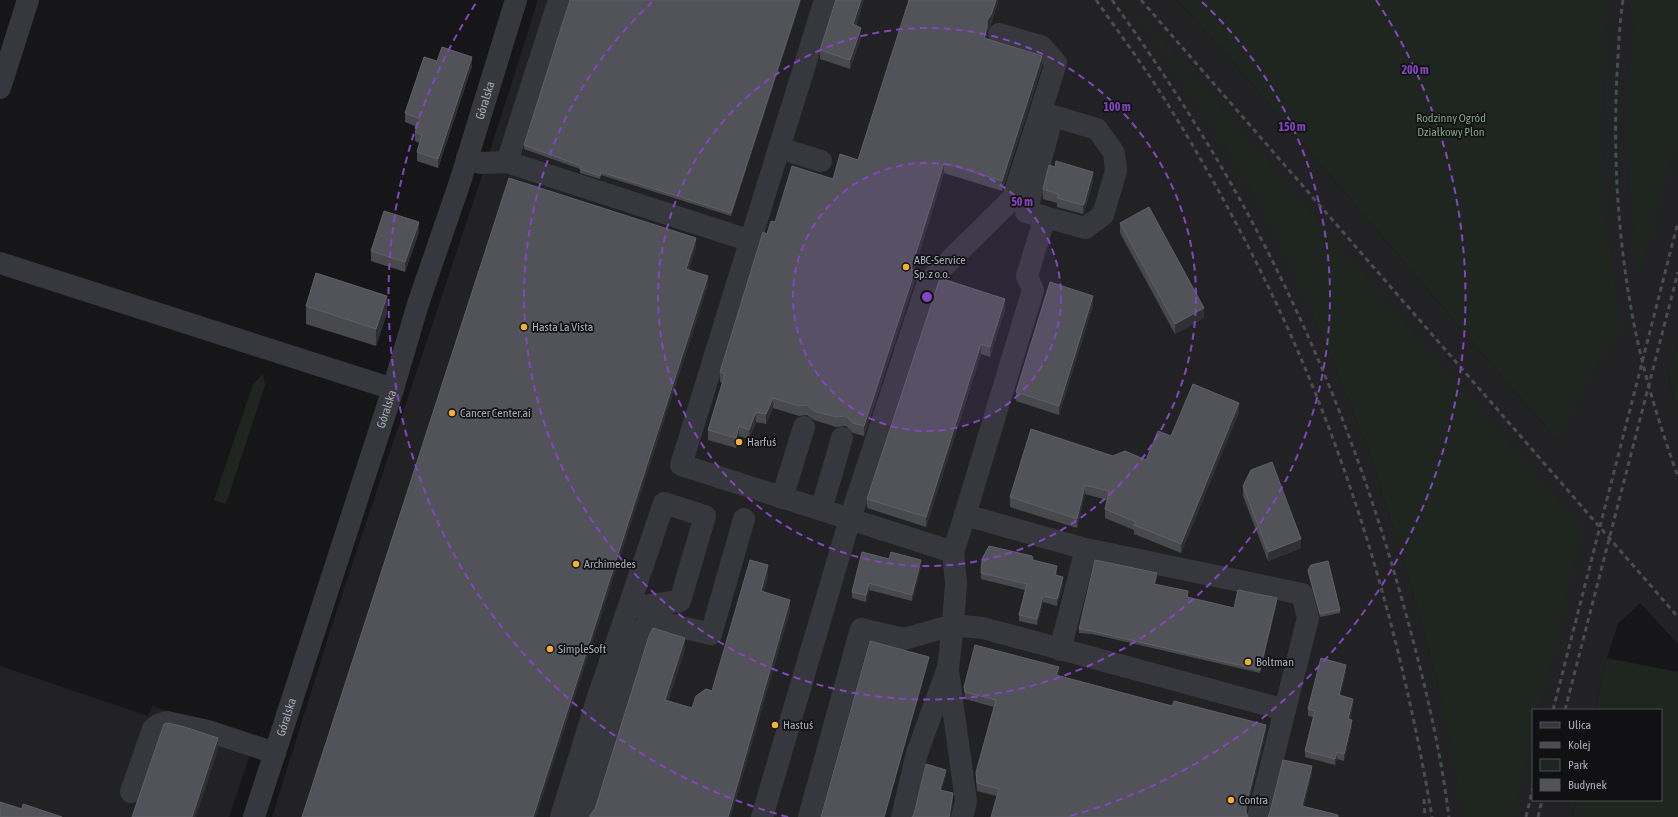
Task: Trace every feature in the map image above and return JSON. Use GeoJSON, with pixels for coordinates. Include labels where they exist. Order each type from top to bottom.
{"type":"FeatureCollection","features":[{"type":"Feature","properties":{"kind":"street"},"geometry":{"type":"LineString","coordinates":[[0,88],[28,0]]}},
{"type":"Feature","properties":{"kind":"street","name":"Góralska"},"geometry":{"type":"LineString","coordinates":[[254,817],[418,304],[467,158],[516,0]]}},
{"type":"Feature","properties":{"kind":"street"},"geometry":{"type":"LineString","coordinates":[[507,162],[560,0]]}},
{"type":"Feature","properties":{"kind":"street"},"geometry":{"type":"LineString","coordinates":[[825,0],[681,466],[953,552]]}},
{"type":"Feature","properties":{"kind":"street"},"geometry":{"type":"LineString","coordinates":[[762,817],[850,520],[928,282],[1013,198],[1056,64],[1041,46],[999,34]]}},
{"type":"Feature","properties":{"kind":"street"},"geometry":{"type":"LineString","coordinates":[[1053,116],[1097,129],[1114,153],[1116,170],[1103,215],[1085,228],[1045,217],[1026,212],[1053,116]]}},
{"type":"Feature","properties":{"kind":"street"},"geometry":{"type":"LineString","coordinates":[[779,148],[821,161]]}},
{"type":"Feature","properties":{"kind":"street"},"geometry":{"type":"LineString","coordinates":[[467,158],[480,163],[507,162],[751,241]]}},
{"type":"Feature","properties":{"kind":"street"},"geometry":{"type":"LineString","coordinates":[[902,817],[917,753],[948,668],[956,583],[953,552],[1033,290],[1027,276],[1045,217]]}},
{"type":"Feature","properties":{"kind":"street"},"geometry":{"type":"LineString","coordinates":[[0,263],[392,389]]}},
{"type":"Feature","properties":{"kind":"street"},"geometry":{"type":"LineString","coordinates":[[782,498],[804,427]]}},
{"type":"Feature","properties":{"kind":"street"},"geometry":{"type":"LineString","coordinates":[[820,510],[842,438]]}},
{"type":"Feature","properties":{"kind":"street"},"geometry":{"type":"LineString","coordinates":[[561,817],[597,700],[664,503],[706,516],[680,601],[629,608]]}},
{"type":"Feature","properties":{"kind":"street"},"geometry":{"type":"LineString","coordinates":[[965,515],[1086,549],[1302,594],[1308,618],[1258,817]]}},
{"type":"Feature","properties":{"kind":"street"},"geometry":{"type":"LineString","coordinates":[[583,817],[637,643],[646,625],[664,623],[711,634],[744,519]]}},
{"type":"Feature","properties":{"kind":"street"},"geometry":{"type":"LineString","coordinates":[[1060,650],[1086,549]]}},
{"type":"Feature","properties":{"kind":"street"},"geometry":{"type":"LineString","coordinates":[[809,817],[862,629],[904,639],[953,626],[983,628],[1285,710]]}},
{"type":"Feature","properties":{"kind":"street"},"geometry":{"type":"LineString","coordinates":[[948,668],[966,801],[962,817]]}},
{"type":"Feature","properties":{"kind":"street"},"geometry":{"type":"LineString","coordinates":[[132,792],[152,729],[167,722],[208,731],[275,753]]}},
{"type":"Feature","properties":{"kind":"shaded area"},"geometry":{"type":"Polygon","coordinates":[[[538,0],[1177,0],[1223,50],[1558,440],[1595,0],[1678,0],[1678,339],[1668,372],[1678,413],[1678,644],[1640,603],[1618,624],[1607,658],[1595,709],[1532,709],[1532,801],[1576,801],[1573,817],[272,817],[332,625],[481,179],[538,0]],[[1261,205],[1323,338],[1370,455],[1407,572],[1439,687],[1558,514],[1261,205]]]}},
{"type":"Feature","properties":{"kind":"shaded area"},"geometry":{"type":"Polygon","coordinates":[[[0,666],[148,716],[152,706],[255,740],[229,817],[0,817],[0,666]]]}},
{"type":"Feature","properties":{"kind":"green space"},"geometry":{"type":"Polygon","coordinates":[[[1127,0],[1130,0],[1583,528],[1541,709],[1532,709],[1532,743],[1513,817],[1464,817],[1439,687],[1407,572],[1370,455],[1323,338],[1260,205],[1207,119],[1127,0]]]}},
{"type":"Feature","properties":{"kind":"green space","name":"Rodzinny Ogród Działkowy Plon"},"geometry":{"type":"Polygon","coordinates":[[[1177,0],[1609,0],[1603,76],[1602,152],[1607,220],[1622,333],[1602,358],[1558,440],[1223,50],[1177,0]]]}},
{"type":"Feature","properties":{"kind":"green space"},"geometry":{"type":"Polygon","coordinates":[[[1636,0],[1678,0],[1678,139],[1638,282],[1629,180],[1627,89],[1636,0]]]}},
{"type":"Feature","properties":{"kind":"green space"},"geometry":{"type":"Polygon","coordinates":[[[1678,339],[1678,413],[1668,372],[1678,339]]]}},
{"type":"Feature","properties":{"kind":"green space"},"geometry":{"type":"Polygon","coordinates":[[[263,374],[265,385],[226,504],[214,500],[253,384],[263,374]]]}},
{"type":"Feature","properties":{"kind":"green space"},"geometry":{"type":"Polygon","coordinates":[[[1607,658],[1678,672],[1678,817],[1573,817],[1576,801],[1662,801],[1662,709],[1595,709],[1607,658]]]}},
{"type":"Feature","properties":{"kind":"building"},"geometry":{"type":"Polygon","coordinates":[[[570,0],[800,0],[731,213],[601,172],[600,176],[580,169],[581,166],[524,145],[570,0]]]}},
{"type":"Feature","properties":{"kind":"building"},"geometry":{"type":"Polygon","coordinates":[[[836,0],[861,0],[853,24],[861,28],[850,60],[820,50],[836,0]]]}},
{"type":"Feature","properties":{"kind":"building"},"geometry":{"type":"Polygon","coordinates":[[[909,0],[996,0],[991,15],[987,20],[987,28],[984,38],[1042,56],[1002,181],[944,163],[911,269],[915,270],[864,426],[853,423],[846,416],[836,417],[814,411],[807,405],[799,406],[773,398],[766,414],[756,412],[749,430],[739,426],[736,438],[708,430],[725,374],[720,372],[763,232],[767,234],[771,221],[775,222],[792,166],[833,179],[840,154],[858,160],[909,0]]]}},
{"type":"Feature","properties":{"kind":"building"},"geometry":{"type":"Polygon","coordinates":[[[442,47],[472,57],[438,159],[417,152],[422,135],[415,132],[420,119],[405,113],[424,57],[437,61],[442,47]]]}},
{"type":"Feature","properties":{"kind":"building"},"geometry":{"type":"Polygon","coordinates":[[[1056,161],[1093,172],[1083,205],[1057,198],[1058,194],[1043,189],[1049,165],[1055,167],[1056,161]]]}},
{"type":"Feature","properties":{"kind":"building"},"geometry":{"type":"Polygon","coordinates":[[[509,178],[696,238],[686,269],[708,276],[533,817],[302,817],[509,178]]]}},
{"type":"Feature","properties":{"kind":"building"},"geometry":{"type":"Polygon","coordinates":[[[1149,207],[1204,308],[1175,324],[1120,223],[1149,207]]]}},
{"type":"Feature","properties":{"kind":"building"},"geometry":{"type":"Polygon","coordinates":[[[384,211],[419,222],[405,262],[371,251],[384,211]]]}},
{"type":"Feature","properties":{"kind":"building"},"geometry":{"type":"Polygon","coordinates":[[[316,273],[387,296],[376,329],[306,306],[316,273]]]}},
{"type":"Feature","properties":{"kind":"building"},"geometry":{"type":"Polygon","coordinates":[[[940,278],[1005,299],[990,347],[981,344],[926,517],[867,499],[940,278]]]}},
{"type":"Feature","properties":{"kind":"building"},"geometry":{"type":"Polygon","coordinates":[[[1050,282],[1093,296],[1059,406],[1016,392],[1050,282]]]}},
{"type":"Feature","properties":{"kind":"building"},"geometry":{"type":"Polygon","coordinates":[[[1193,384],[1239,403],[1181,544],[1134,525],[1136,522],[1105,509],[1109,491],[1085,485],[1077,519],[1010,497],[1031,429],[1113,456],[1125,451],[1146,460],[1158,431],[1171,436],[1193,384]]]}},
{"type":"Feature","properties":{"kind":"building"},"geometry":{"type":"Polygon","coordinates":[[[1272,462],[1301,539],[1268,552],[1243,486],[1251,470],[1272,462]]]}},
{"type":"Feature","properties":{"kind":"building"},"geometry":{"type":"Polygon","coordinates":[[[989,546],[1032,556],[1033,560],[1057,566],[1055,575],[1063,577],[1057,599],[1043,596],[1037,619],[1019,615],[1027,584],[981,573],[982,559],[989,546]]]}},
{"type":"Feature","properties":{"kind":"building"},"geometry":{"type":"Polygon","coordinates":[[[862,552],[889,559],[891,552],[921,560],[912,595],[869,583],[866,595],[852,592],[862,552]]]}},
{"type":"Feature","properties":{"kind":"building"},"geometry":{"type":"Polygon","coordinates":[[[750,560],[768,565],[761,591],[790,600],[728,817],[590,817],[595,809],[649,636],[653,628],[685,638],[665,700],[692,708],[696,696],[706,689],[712,691],[750,560]]]}},
{"type":"Feature","properties":{"kind":"building"},"geometry":{"type":"Polygon","coordinates":[[[1095,560],[1157,573],[1154,584],[1188,591],[1187,597],[1234,608],[1238,590],[1277,598],[1260,670],[1079,629],[1095,560]]]}},
{"type":"Feature","properties":{"kind":"building"},"geometry":{"type":"Polygon","coordinates":[[[1328,561],[1340,610],[1320,614],[1308,570],[1311,565],[1328,561]]]}},
{"type":"Feature","properties":{"kind":"building"},"geometry":{"type":"Polygon","coordinates":[[[870,641],[929,657],[884,817],[821,817],[870,641]]]}},
{"type":"Feature","properties":{"kind":"building"},"geometry":{"type":"Polygon","coordinates":[[[975,645],[1059,667],[1056,675],[1172,706],[1174,701],[1266,725],[1246,806],[1248,817],[991,817],[999,789],[977,783],[976,772],[996,700],[965,692],[964,687],[975,645]]]}},
{"type":"Feature","properties":{"kind":"building"},"geometry":{"type":"Polygon","coordinates":[[[1321,658],[1346,665],[1339,695],[1353,699],[1348,719],[1352,720],[1344,754],[1337,752],[1335,759],[1305,751],[1315,711],[1308,709],[1321,658]]]}},
{"type":"Feature","properties":{"kind":"building"},"geometry":{"type":"Polygon","coordinates":[[[168,723],[218,738],[192,817],[132,817],[164,724],[168,723]]]}},
{"type":"Feature","properties":{"kind":"building"},"geometry":{"type":"Polygon","coordinates":[[[1283,760],[1312,766],[1302,806],[1338,815],[1338,817],[1268,817],[1283,760]]]}},
{"type":"Feature","properties":{"kind":"building"},"geometry":{"type":"Polygon","coordinates":[[[926,764],[946,770],[940,790],[953,793],[949,817],[912,817],[926,764]]]}},
{"type":"Feature","properties":{"kind":"building"},"geometry":{"type":"Polygon","coordinates":[[[0,802],[22,809],[23,804],[62,817],[0,817],[0,802]]]}},
{"type":"Feature","properties":{"kind":"railway"},"geometry":{"type":"LineString","coordinates":[[1096,0],[1160,92],[1219,191],[1284,319],[1313,387],[1340,457],[1363,527],[1384,599],[1403,671],[1432,817]]}},
{"type":"Feature","properties":{"kind":"railway"},"geometry":{"type":"LineString","coordinates":[[1112,0],[1178,96],[1238,196],[1289,295],[1312,345],[1353,448],[1389,554],[1418,659],[1430,711],[1441,764],[1449,817]]}},
{"type":"Feature","properties":{"kind":"railway"},"geometry":{"type":"LineString","coordinates":[[1141,0],[1678,617]]}},
{"type":"Feature","properties":{"kind":"railway"},"geometry":{"type":"LineString","coordinates":[[1623,0],[1620,21],[1616,91],[1616,160],[1620,228],[1635,329],[1649,385],[1678,477]]}},
{"type":"Feature","properties":{"kind":"railway"},"geometry":{"type":"LineString","coordinates":[[1553,709],[1678,222]]}},
{"type":"Feature","properties":{"kind":"railway"},"geometry":{"type":"LineString","coordinates":[[1565,709],[1678,272]]}},
{"type":"Feature","properties":{"kind":"railway"},"geometry":{"type":"LineString","coordinates":[[1526,817],[1532,792]]}},
{"type":"Feature","properties":{"kind":"railway"},"geometry":{"type":"LineString","coordinates":[[1424,799],[1425,817]]}},
{"type":"Feature","properties":{"kind":"railway"},"geometry":{"type":"LineString","coordinates":[[1538,817],[1542,801]]}},
{"type":"Feature","properties":{"kind":"place","name":"ABC-Service Sp. z o.o."},"geometry":{"type":"Point","coordinates":[906,267]}},
{"type":"Feature","properties":{"kind":"place","name":"Hasta La Vista"},"geometry":{"type":"Point","coordinates":[524,327]}},
{"type":"Feature","properties":{"kind":"place","name":"Cancer Center.ai"},"geometry":{"type":"Point","coordinates":[452,413]}},
{"type":"Feature","properties":{"kind":"place","name":"Harfuś"},"geometry":{"type":"Point","coordinates":[739,442]}},
{"type":"Feature","properties":{"kind":"place","name":"Archimedes"},"geometry":{"type":"Point","coordinates":[576,564]}},
{"type":"Feature","properties":{"kind":"place","name":"SimpleSoft"},"geometry":{"type":"Point","coordinates":[550,649]}},
{"type":"Feature","properties":{"kind":"place","name":"Boltman"},"geometry":{"type":"Point","coordinates":[1248,662]}},
{"type":"Feature","properties":{"kind":"place","name":"Hastuś"},"geometry":{"type":"Point","coordinates":[775,725]}},
{"type":"Feature","properties":{"kind":"place","name":"Contra"},"geometry":{"type":"Point","coordinates":[1231,800]}}]}
